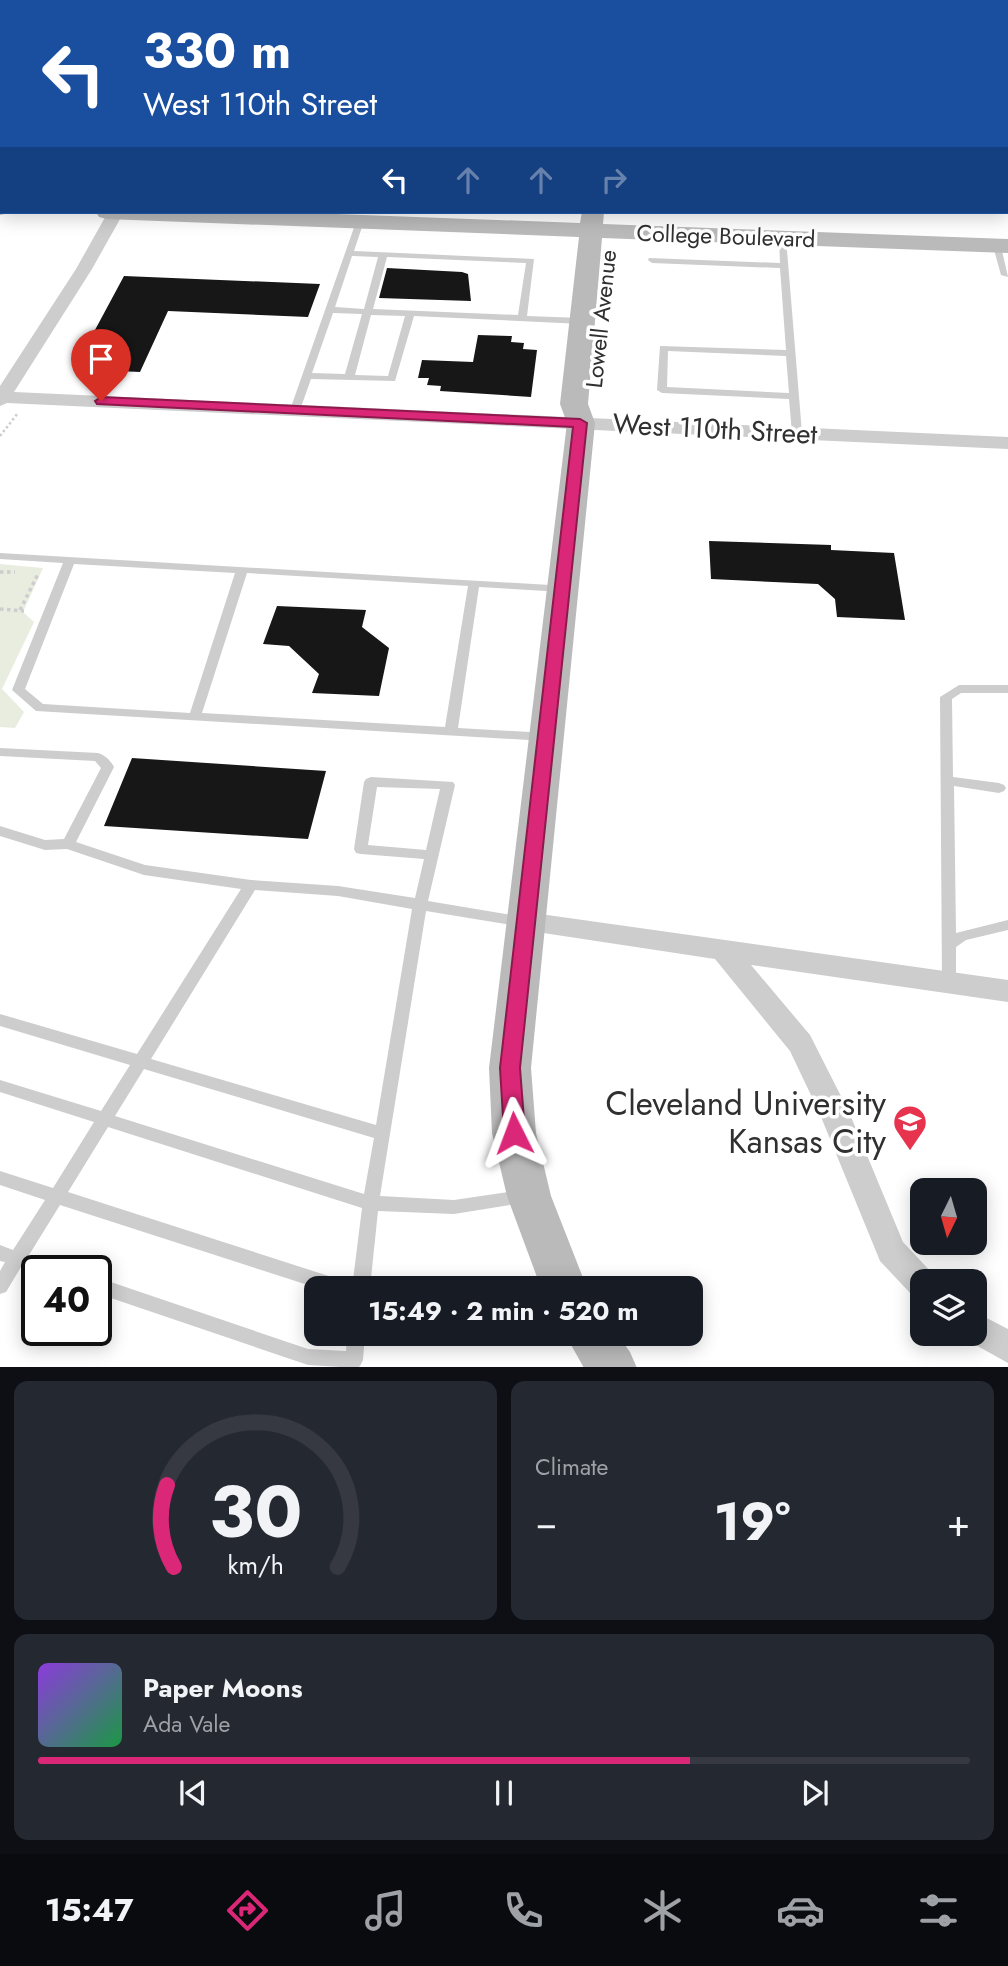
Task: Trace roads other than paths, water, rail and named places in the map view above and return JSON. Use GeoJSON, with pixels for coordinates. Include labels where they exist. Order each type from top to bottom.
{"type":"FeatureCollection","features":[{"type":"Feature","properties":{"kind":"street"},"geometry":{"type":"LineString","coordinates":[[1,398],[84,269],[115,214]]}},
{"type":"Feature","properties":{"kind":"street","name":"College Boulevard"},"geometry":{"type":"LineString","coordinates":[[165,214],[360,222],[602,219],[1004,240]]}},
{"type":"Feature","properties":{"kind":"street","name":"College Boulevard"},"geometry":{"type":"LineString","coordinates":[[561,214],[782,238],[1004,240]]}},
{"type":"Feature","properties":{"kind":"street","name":"Lowell Avenue"},"geometry":{"type":"LineString","coordinates":[[559,1276],[529,1196],[514,1133],[510,1068],[580,423],[573,404],[582,321],[602,219]]}},
{"type":"Feature","properties":{"kind":"street","name":"Lowell Avenue"},"geometry":{"type":"LineString","coordinates":[[580,423],[592,405],[602,219]]}},
{"type":"Feature","properties":{"kind":"street","name":"West 110th Street"},"geometry":{"type":"LineString","coordinates":[[1,398],[1008,443]]}},
{"type":"Feature","properties":{"kind":"street"},"geometry":{"type":"LineString","coordinates":[[526,922],[1008,991]]}},
{"type":"Feature","properties":{"kind":"street"},"geometry":{"type":"LineString","coordinates":[[724,951],[800,1043],[834,1112],[891,1251],[910,1271]]}},
{"type":"Feature","properties":{"kind":"street"},"geometry":{"type":"LineString","coordinates":[[987,1334],[1008,1347]]}},
{"type":"Feature","properties":{"kind":"street"},"geometry":{"type":"LineString","coordinates":[[598,1346],[613,1367]]}},
{"type":"Feature","properties":{"kind":"lane"},"geometry":{"type":"LineString","coordinates":[[295,410],[360,222]]}},
{"type":"Feature","properties":{"kind":"lane"},"geometry":{"type":"LineString","coordinates":[[782,238],[797,433]]}},
{"type":"Feature","properties":{"kind":"lane"},"geometry":{"type":"LineString","coordinates":[[1004,240],[1005,275]]}},
{"type":"Feature","properties":{"kind":"lane"},"geometry":{"type":"LineString","coordinates":[[349,253],[531,261],[522,318]]}},
{"type":"Feature","properties":{"kind":"lane"},"geometry":{"type":"LineString","coordinates":[[349,378],[383,255]]}},
{"type":"Feature","properties":{"kind":"lane"},"geometry":{"type":"LineString","coordinates":[[652,260],[784,266]]}},
{"type":"Feature","properties":{"kind":"lane"},"geometry":{"type":"LineString","coordinates":[[330,310],[582,321]]}},
{"type":"Feature","properties":{"kind":"lane"},"geometry":{"type":"LineString","coordinates":[[307,376],[392,379],[410,314]]}},
{"type":"Feature","properties":{"kind":"lane"},"geometry":{"type":"LineString","coordinates":[[791,353],[663,348],[662,390],[794,397]]}},
{"type":"Feature","properties":{"kind":"lane"},"geometry":{"type":"LineString","coordinates":[[0,556],[563,587]]}},
{"type":"Feature","properties":{"kind":"lane"},"geometry":{"type":"LineString","coordinates":[[70,560],[18,690],[40,708],[546,737]]}},
{"type":"Feature","properties":{"kind":"lane"},"geometry":{"type":"LineString","coordinates":[[195,717],[243,570]]}},
{"type":"Feature","properties":{"kind":"lane"},"geometry":{"type":"LineString","coordinates":[[451,732],[474,583]]}},
{"type":"Feature","properties":{"kind":"lane"},"geometry":{"type":"LineString","coordinates":[[949,983],[946,697],[959,689],[1008,689]]}},
{"type":"Feature","properties":{"kind":"lane"},"geometry":{"type":"LineString","coordinates":[[0,752],[98,757],[108,766],[68,844]]}},
{"type":"Feature","properties":{"kind":"lane"},"geometry":{"type":"LineString","coordinates":[[948,781],[999,788]]}},
{"type":"Feature","properties":{"kind":"lane"},"geometry":{"type":"LineString","coordinates":[[363,1276],[371,1203],[420,905],[432,855],[448,785],[371,782],[361,849],[432,855]]}},
{"type":"Feature","properties":{"kind":"lane"},"geometry":{"type":"LineString","coordinates":[[0,831],[45,845],[68,844],[144,870],[251,885],[338,891],[526,922]]}},
{"type":"Feature","properties":{"kind":"lane"},"geometry":{"type":"LineString","coordinates":[[0,1286],[251,885]]}},
{"type":"Feature","properties":{"kind":"lane"},"geometry":{"type":"LineString","coordinates":[[949,945],[962,936],[1008,925]]}},
{"type":"Feature","properties":{"kind":"lane"},"geometry":{"type":"LineString","coordinates":[[0,1020],[382,1133]]}},
{"type":"Feature","properties":{"kind":"lane"},"geometry":{"type":"LineString","coordinates":[[0,1086],[371,1203],[454,1207],[529,1196]]}},
{"type":"Feature","properties":{"kind":"lane"},"geometry":{"type":"LineString","coordinates":[[0,1178],[304,1276]]}},
{"type":"Feature","properties":{"kind":"lane"},"geometry":{"type":"LineString","coordinates":[[0,1253],[21,1259]]}},
{"type":"Feature","properties":{"kind":"lane"},"geometry":{"type":"LineString","coordinates":[[112,1290],[308,1357],[354,1360],[355,1346]]}},
{"type":"Feature","properties":{"kind":"place","name":"Cleveland University Kansas City"},"geometry":{"type":"Point","coordinates":[910,1152]}}]}
